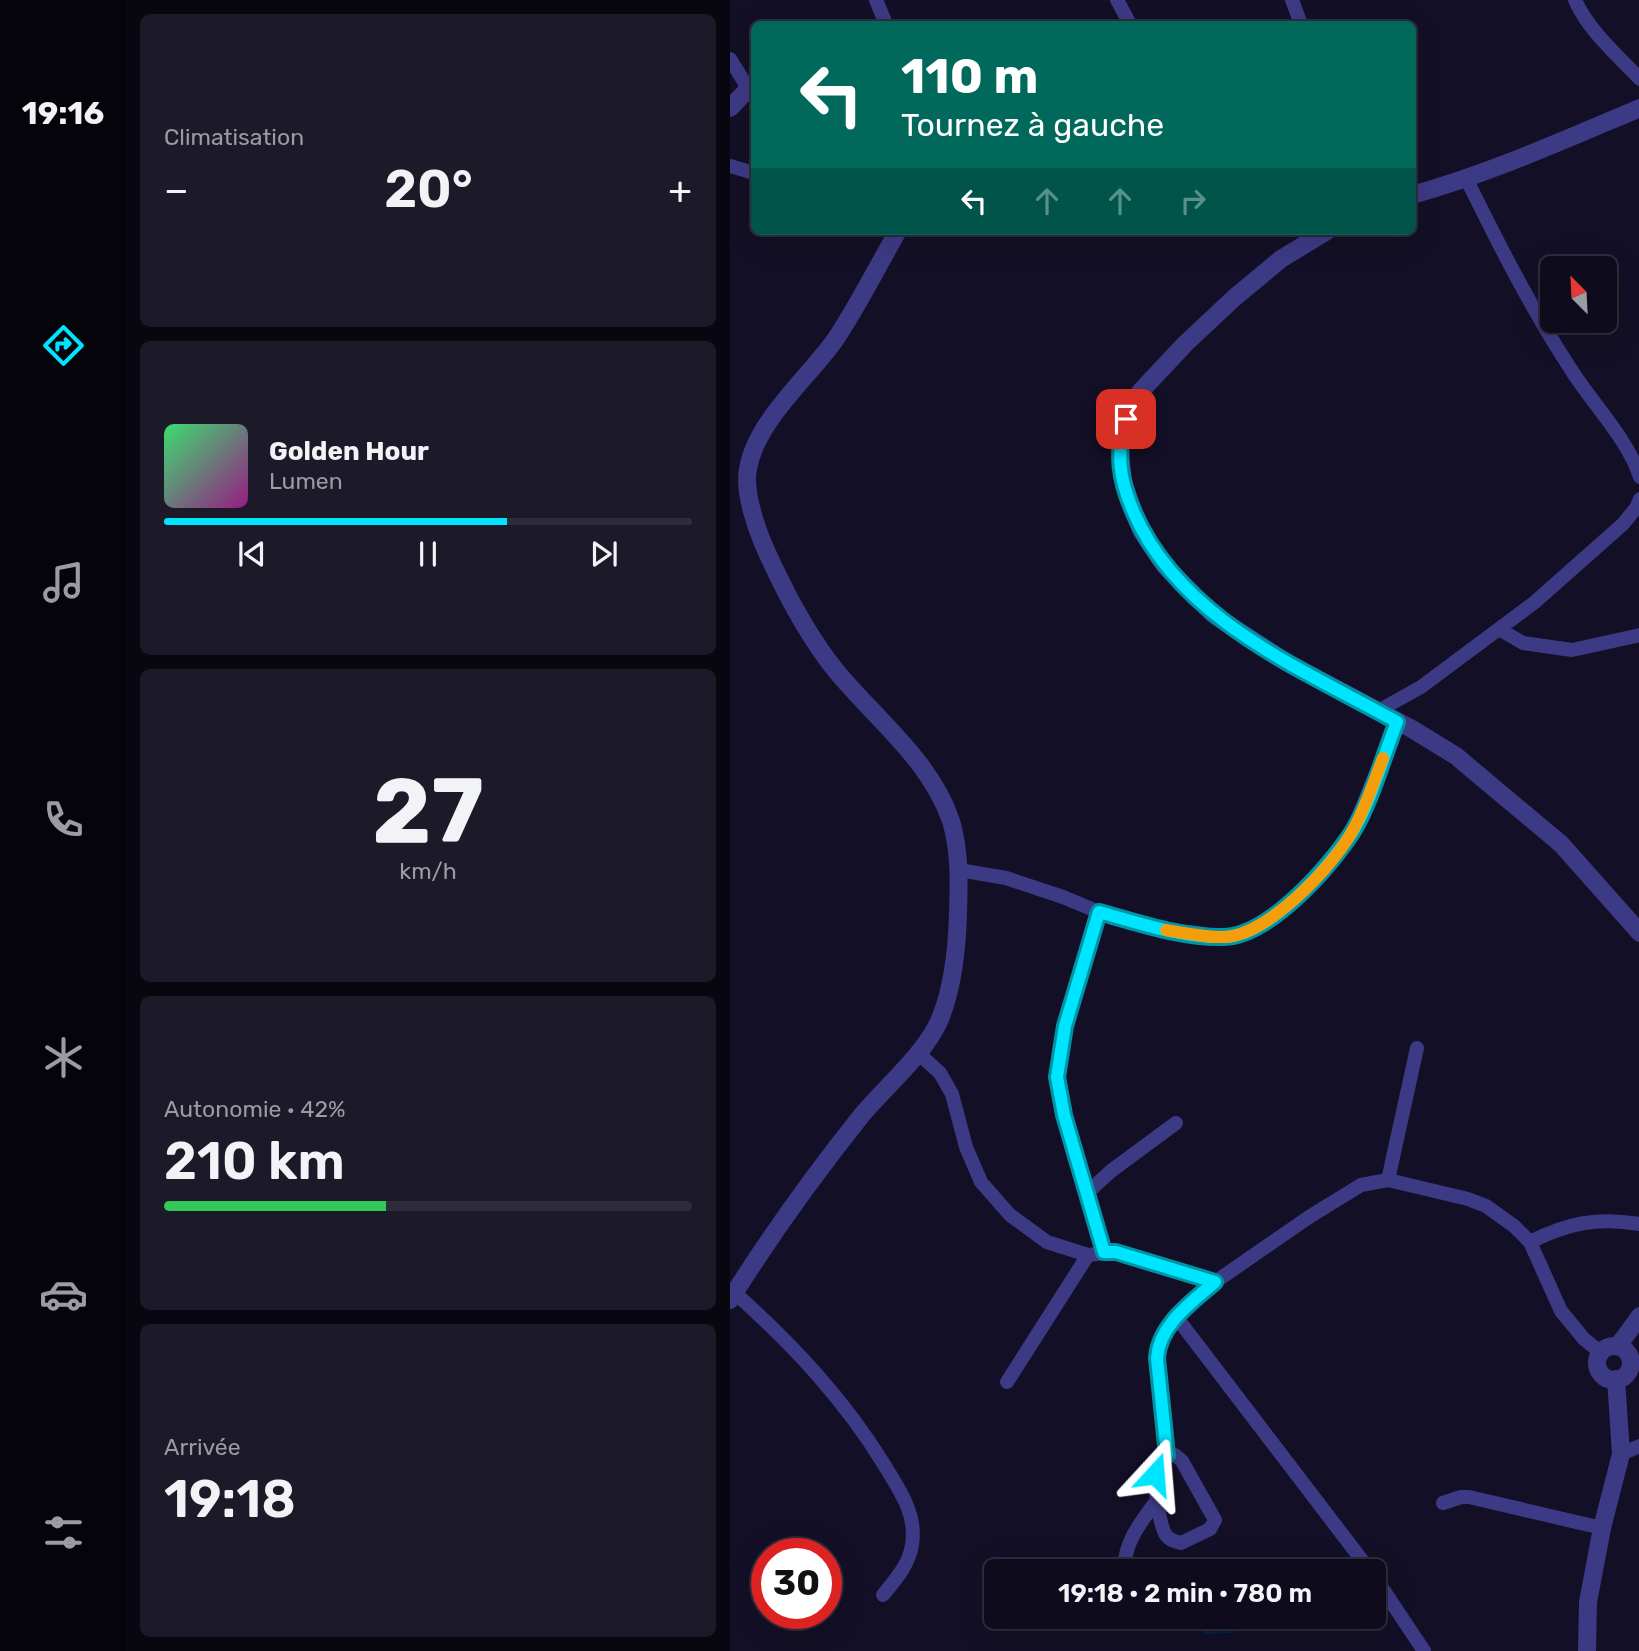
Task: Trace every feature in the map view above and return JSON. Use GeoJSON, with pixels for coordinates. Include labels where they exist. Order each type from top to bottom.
{"type":"FeatureCollection","features":[{"type":"Feature","properties":{"kind":"street"},"geometry":{"type":"LineString","coordinates":[[876,0],[885,21]]}},
{"type":"Feature","properties":{"kind":"street"},"geometry":{"type":"LineString","coordinates":[[1117,0],[1128,21]]}},
{"type":"Feature","properties":{"kind":"street"},"geometry":{"type":"LineString","coordinates":[[1292,0],[1299,21]]}},
{"type":"Feature","properties":{"kind":"street"},"geometry":{"type":"LineString","coordinates":[[1575,0],[1581,13],[1605,43],[1639,79]]}},
{"type":"Feature","properties":{"kind":"street"},"geometry":{"type":"LineString","coordinates":[[730,59],[751,85],[730,108]]}},
{"type":"Feature","properties":{"kind":"street"},"geometry":{"type":"LineString","coordinates":[[1416,194],[1511,164],[1639,108]]}},
{"type":"Feature","properties":{"kind":"street"},"geometry":{"type":"LineString","coordinates":[[730,166],[751,172]]}},
{"type":"Feature","properties":{"kind":"street"},"geometry":{"type":"LineString","coordinates":[[1467,180],[1532,307],[1571,370],[1620,440],[1639,477]]}},
{"type":"Feature","properties":{"kind":"street"},"geometry":{"type":"LineString","coordinates":[[883,1595],[904,1567],[912,1546],[910,1507],[864,1432],[835,1394],[806,1360],[732,1296],[804,1189],[864,1112],[918,1053],[939,1021],[949,989],[956,949],[959,870],[951,822],[938,792],[922,767],[835,669],[803,622],[764,548],[748,490],[748,470],[754,450],[767,426],[835,339],[896,235]]}},
{"type":"Feature","properties":{"kind":"street"},"geometry":{"type":"LineString","coordinates":[[1320,235],[1281,259],[1235,298],[1155,375],[1140,393],[1126,419],[1119,443],[1119,460],[1131,505],[1142,532],[1165,566],[1214,615],[1277,656],[1456,756],[1503,793],[1561,844],[1639,933]]}},
{"type":"Feature","properties":{"kind":"street"},"geometry":{"type":"LineString","coordinates":[[1378,711],[1421,687],[1563,578],[1623,524],[1636,508],[1639,499]]}},
{"type":"Feature","properties":{"kind":"street"},"geometry":{"type":"LineString","coordinates":[[1499,629],[1523,643],[1572,650],[1639,635]]}},
{"type":"Feature","properties":{"kind":"street"},"geometry":{"type":"LineString","coordinates":[[959,870],[1006,877],[1099,912],[1157,929],[1227,937],[1265,923],[1319,875],[1354,830],[1397,722]]}},
{"type":"Feature","properties":{"kind":"street"},"geometry":{"type":"LineString","coordinates":[[1099,912],[1065,1026],[1057,1077],[1064,1115],[1104,1252]]}},
{"type":"Feature","properties":{"kind":"street"},"geometry":{"type":"LineString","coordinates":[[1388,1180],[1417,1048]]}},
{"type":"Feature","properties":{"kind":"street"},"geometry":{"type":"LineString","coordinates":[[918,1053],[940,1073],[952,1094],[966,1147],[981,1182],[1009,1215],[1047,1242],[1088,1255],[1116,1252],[1215,1282]]}},
{"type":"Feature","properties":{"kind":"street"},"geometry":{"type":"LineString","coordinates":[[1088,1192],[1111,1171],[1176,1122]]}},
{"type":"Feature","properties":{"kind":"street"},"geometry":{"type":"LineString","coordinates":[[1167,1455],[1157,1358],[1163,1332],[1189,1304],[1215,1282],[1309,1217],[1362,1185],[1388,1180],[1450,1194],[1486,1206],[1514,1226],[1530,1242],[1561,1311],[1583,1339],[1600,1352]]}},
{"type":"Feature","properties":{"kind":"street"},"geometry":{"type":"LineString","coordinates":[[1530,1242],[1565,1226],[1592,1221],[1639,1224]]}},
{"type":"Feature","properties":{"kind":"street"},"geometry":{"type":"LineString","coordinates":[[1007,1382],[1088,1255]]}},
{"type":"Feature","properties":{"kind":"street"},"geometry":{"type":"LineString","coordinates":[[1618,1346],[1639,1315]]}},
{"type":"Feature","properties":{"kind":"street"},"geometry":{"type":"LineString","coordinates":[[1177,1318],[1361,1559]]}},
{"type":"Feature","properties":{"kind":"street"},"geometry":{"type":"LineString","coordinates":[[1611,1345],[1618,1346],[1629,1354],[1631,1367],[1628,1373],[1616,1380],[1603,1376],[1597,1365],[1600,1352],[1611,1345]]}},
{"type":"Feature","properties":{"kind":"street"},"geometry":{"type":"LineString","coordinates":[[1588,1651],[1588,1602],[1602,1528],[1621,1454],[1616,1380]]}},
{"type":"Feature","properties":{"kind":"street"},"geometry":{"type":"LineString","coordinates":[[1621,1454],[1639,1446]]}},
{"type":"Feature","properties":{"kind":"street"},"geometry":{"type":"LineString","coordinates":[[1167,1455],[1175,1455],[1182,1461],[1215,1520],[1210,1529],[1194,1538],[1181,1543],[1170,1540],[1163,1533],[1158,1499],[1155,1474],[1159,1461],[1167,1455]]}},
{"type":"Feature","properties":{"kind":"street"},"geometry":{"type":"LineString","coordinates":[[1442,1503],[1461,1496],[1469,1497],[1602,1528]]}},
{"type":"Feature","properties":{"kind":"street"},"geometry":{"type":"LineString","coordinates":[[1126,1559],[1130,1545],[1158,1499]]}},
{"type":"Feature","properties":{"kind":"street"},"geometry":{"type":"LineString","coordinates":[[1386,1594],[1424,1651]]}},
{"type":"Feature","properties":{"kind":"water"},"geometry":{"type":"Polygon","coordinates":[[[1204,1629],[1234,1629],[1234,1633],[1204,1634],[1204,1629]]]}},
{"type":"Feature","properties":{"kind":"slow traffic"},"geometry":{"type":"LineString","coordinates":[[1166,930],[1227,937],[1265,923],[1319,875],[1354,830],[1383,758]]}},
{"type":"Feature","properties":{"kind":"route"},"geometry":{"type":"LineString","coordinates":[[1126,419],[1119,443],[1123,481],[1142,532],[1165,566],[1214,615],[1286,662],[1397,722],[1354,830],[1319,875],[1265,923],[1227,937],[1157,929],[1099,912],[1080,970],[1065,1026],[1057,1077],[1064,1115],[1104,1252],[1116,1252],[1215,1282],[1189,1304],[1163,1332],[1158,1345],[1167,1455],[1159,1461],[1155,1474]]}}]}
